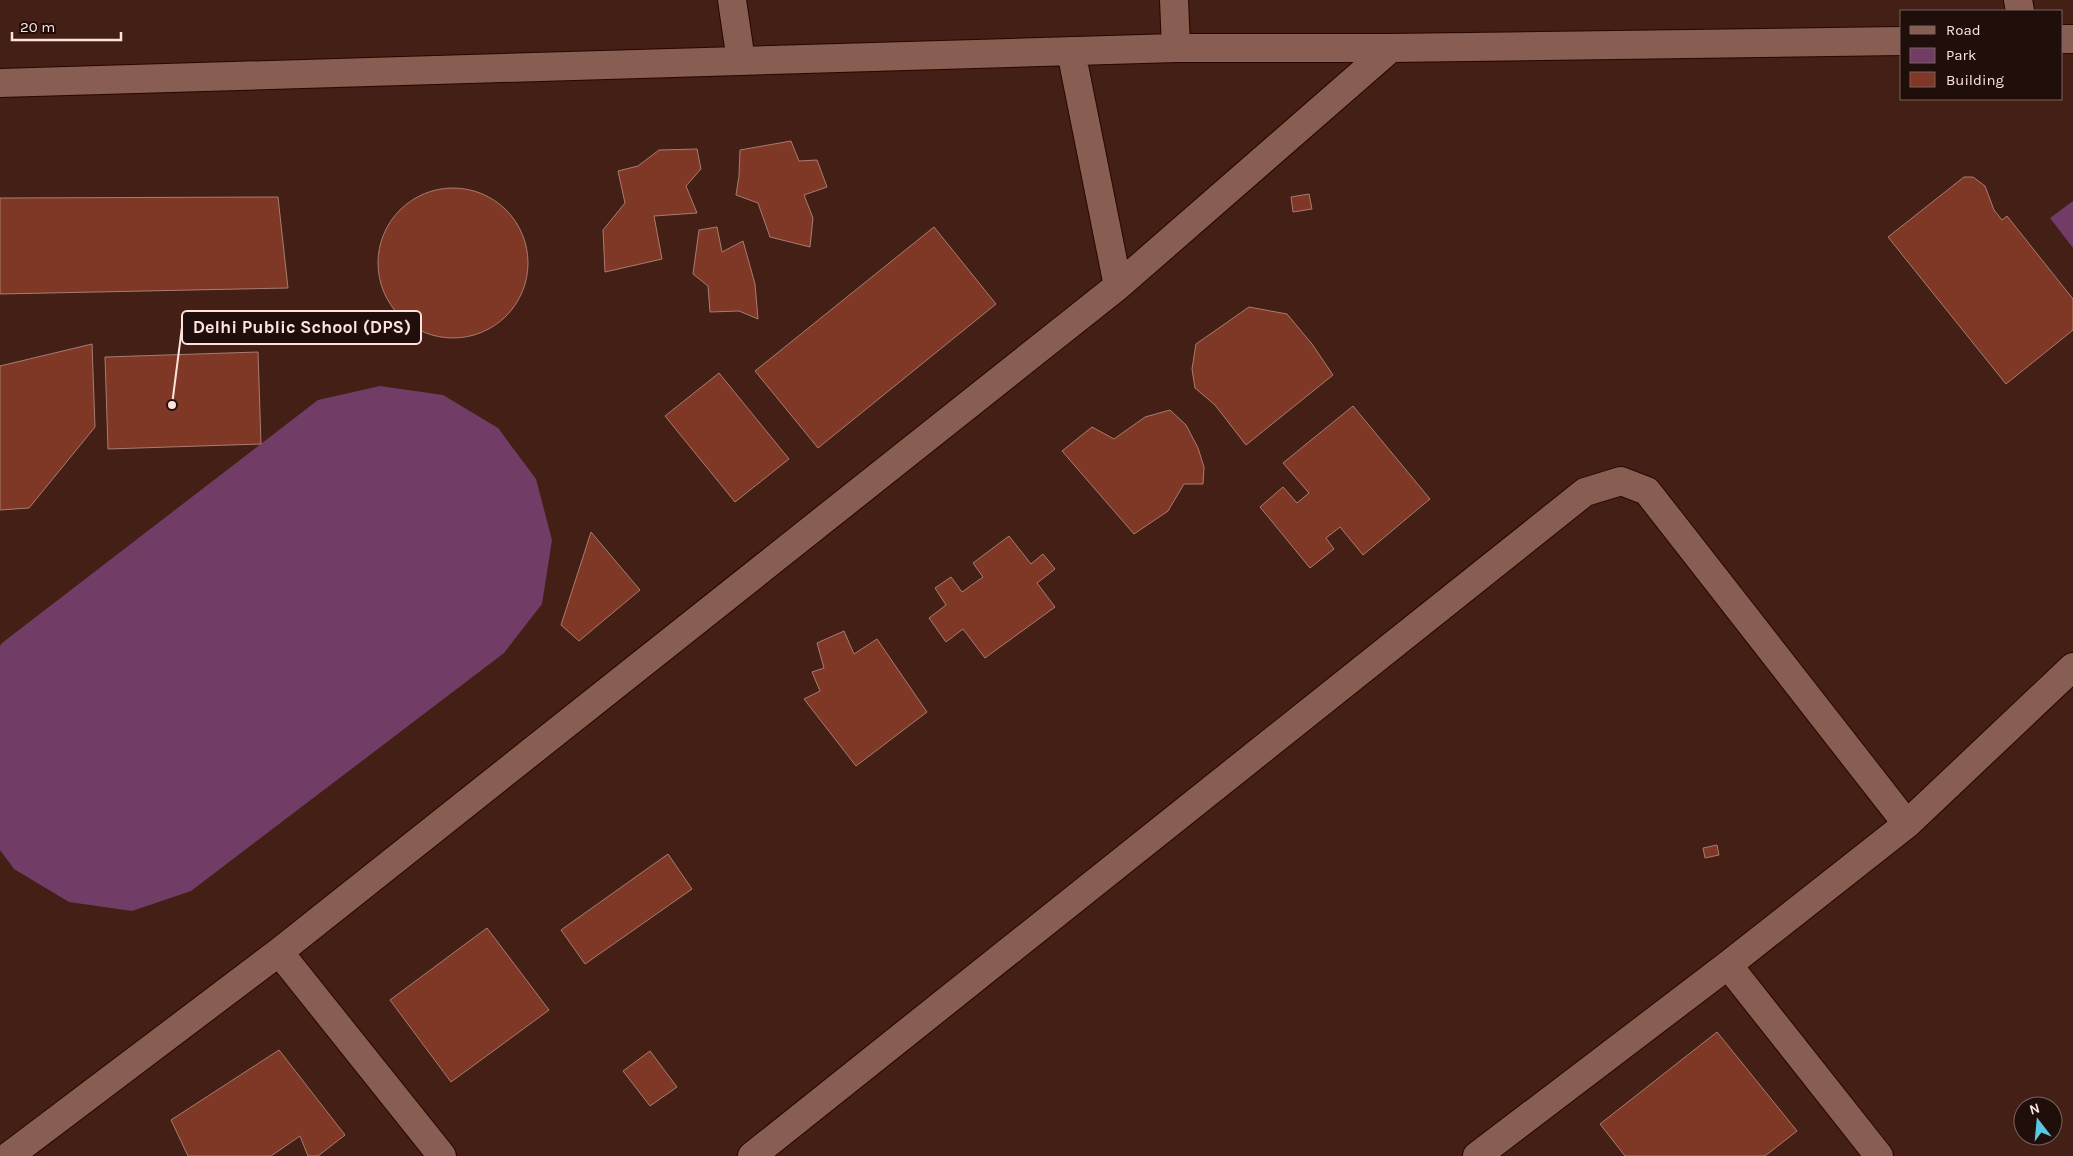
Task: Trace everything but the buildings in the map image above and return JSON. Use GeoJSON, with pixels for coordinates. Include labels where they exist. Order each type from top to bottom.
{"type":"FeatureCollection","features":[{"type":"Feature","properties":{"kind":"street"},"geometry":{"type":"LineString","coordinates":[[732,0],[741,61]]}},
{"type":"Feature","properties":{"kind":"street"},"geometry":{"type":"LineString","coordinates":[[1174,0],[1176,48]]}},
{"type":"Feature","properties":{"kind":"street"},"geometry":{"type":"LineString","coordinates":[[0,82],[1176,48],[1390,48],[1900,40]]}},
{"type":"Feature","properties":{"kind":"street"},"geometry":{"type":"LineString","coordinates":[[9,1156],[279,952],[1118,286],[1390,48]]}},
{"type":"Feature","properties":{"kind":"street"},"geometry":{"type":"LineString","coordinates":[[1071,51],[1118,286]]}},
{"type":"Feature","properties":{"kind":"street"},"geometry":{"type":"LineString","coordinates":[[752,1156],[1585,492],[1621,481],[1647,491],[1907,824]]}},
{"type":"Feature","properties":{"kind":"street"},"geometry":{"type":"LineString","coordinates":[[1477,1156],[1728,965],[1907,824],[2073,667]]}},
{"type":"Feature","properties":{"kind":"street"},"geometry":{"type":"LineString","coordinates":[[279,952],[442,1156]]}},
{"type":"Feature","properties":{"kind":"street"},"geometry":{"type":"LineString","coordinates":[[1728,965],[1879,1156]]}},
{"type":"Feature","properties":{"kind":"green space"},"geometry":{"type":"Polygon","coordinates":[[[2073,201],[2073,248],[2050,218],[2073,201]]]}},
{"type":"Feature","properties":{"kind":"green space"},"geometry":{"type":"Polygon","coordinates":[[[380,386],[443,395],[498,428],[536,479],[552,540],[542,604],[504,653],[191,891],[132,911],[69,902],[14,869],[0,850],[0,646],[2,643],[318,400],[380,386]]]}},
{"type":"Feature","properties":{"kind":"place","name":"Delhi Public School (DPS)"},"geometry":{"type":"Point","coordinates":[172,405]}}]}
